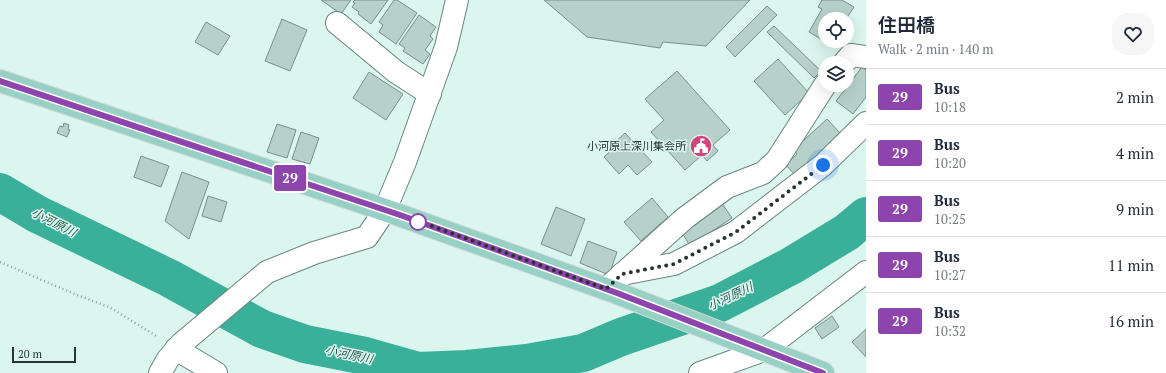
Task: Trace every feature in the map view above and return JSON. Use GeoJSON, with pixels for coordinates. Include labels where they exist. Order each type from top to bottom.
{"type":"FeatureCollection","features":[{"type":"Feature","properties":{"kind":"main road"},"geometry":{"type":"LineString","coordinates":[[0,82],[615,285],[755,346],[823,373]]}},
{"type":"Feature","properties":{"kind":"street"},"geometry":{"type":"LineString","coordinates":[[160,373],[168,359],[179,346],[267,272],[314,253],[367,237],[385,210],[405,162],[446,47],[457,0]]}},
{"type":"Feature","properties":{"kind":"street"},"geometry":{"type":"LineString","coordinates":[[337,23],[396,72],[430,94]]}},
{"type":"Feature","properties":{"kind":"street"},"geometry":{"type":"LineString","coordinates":[[850,56],[866,57]]}},
{"type":"Feature","properties":{"kind":"street"},"geometry":{"type":"LineString","coordinates":[[615,285],[685,218],[727,187],[763,173],[776,160],[820,92]]}},
{"type":"Feature","properties":{"kind":"street"},"geometry":{"type":"LineString","coordinates":[[615,285],[674,264],[736,232],[823,165],[866,123]]}},
{"type":"Feature","properties":{"kind":"street"},"geometry":{"type":"LineString","coordinates":[[700,373],[755,346],[866,272]]}},
{"type":"Feature","properties":{"kind":"street"},"geometry":{"type":"LineString","coordinates":[[179,346],[216,373]]}},
{"type":"Feature","properties":{"kind":"path"},"geometry":{"type":"LineString","coordinates":[[0,262],[77,296],[108,307],[179,346]]}},
{"type":"Feature","properties":{"kind":"building"},"geometry":{"type":"Polygon","coordinates":[[[321,0],[351,0],[341,14],[321,0]]]}},
{"type":"Feature","properties":{"kind":"building"},"geometry":{"type":"Polygon","coordinates":[[[355,0],[388,0],[371,24],[358,14],[359,12],[352,7],[355,0]]]}},
{"type":"Feature","properties":{"kind":"building"},"geometry":{"type":"Polygon","coordinates":[[[394,0],[397,0],[417,13],[396,44],[379,32],[383,25],[379,22],[394,0]]]}},
{"type":"Feature","properties":{"kind":"building"},"geometry":{"type":"Polygon","coordinates":[[[544,0],[750,0],[706,46],[663,42],[660,48],[587,37],[544,0]]]}},
{"type":"Feature","properties":{"kind":"building"},"geometry":{"type":"Polygon","coordinates":[[[822,0],[842,0],[854,7],[851,12],[820,12],[822,9],[818,7],[822,0]]]}},
{"type":"Feature","properties":{"kind":"building"},"geometry":{"type":"Polygon","coordinates":[[[767,6],[777,15],[735,57],[726,47],[767,6]]]}},
{"type":"Feature","properties":{"kind":"building"},"geometry":{"type":"Polygon","coordinates":[[[419,15],[436,27],[430,36],[433,39],[425,50],[430,54],[423,64],[403,51],[405,48],[399,44],[419,15]]]}},
{"type":"Feature","properties":{"kind":"building"},"geometry":{"type":"Polygon","coordinates":[[[818,16],[818,37],[809,32],[818,16]]]}},
{"type":"Feature","properties":{"kind":"building"},"geometry":{"type":"Polygon","coordinates":[[[282,19],[307,30],[290,71],[265,61],[282,19]]]}},
{"type":"Feature","properties":{"kind":"building"},"geometry":{"type":"Polygon","coordinates":[[[206,22],[230,36],[218,55],[195,42],[206,22]]]}},
{"type":"Feature","properties":{"kind":"building"},"geometry":{"type":"Polygon","coordinates":[[[774,26],[818,68],[818,74],[814,78],[767,32],[774,26]]]}},
{"type":"Feature","properties":{"kind":"building"},"geometry":{"type":"Polygon","coordinates":[[[778,59],[809,93],[785,115],[754,81],[778,59]]]}},
{"type":"Feature","properties":{"kind":"building"},"geometry":{"type":"Polygon","coordinates":[[[862,67],[866,70],[866,97],[853,114],[836,101],[843,92],[854,92],[854,77],[862,67]]]}},
{"type":"Feature","properties":{"kind":"building"},"geometry":{"type":"Polygon","coordinates":[[[677,71],[730,130],[713,145],[718,151],[707,161],[702,155],[685,170],[651,132],[664,120],[645,99],[677,71]]]}},
{"type":"Feature","properties":{"kind":"building"},"geometry":{"type":"Polygon","coordinates":[[[369,72],[403,94],[386,120],[353,98],[369,72]]]}},
{"type":"Feature","properties":{"kind":"building"},"geometry":{"type":"Polygon","coordinates":[[[827,119],[841,134],[796,176],[786,165],[797,154],[793,150],[827,119]]]}},
{"type":"Feature","properties":{"kind":"building"},"geometry":{"type":"Polygon","coordinates":[[[64,123],[69,125],[68,129],[70,130],[67,137],[57,133],[60,126],[63,127],[64,123]]]}},
{"type":"Feature","properties":{"kind":"building"},"geometry":{"type":"Polygon","coordinates":[[[277,124],[296,130],[287,158],[267,152],[277,124]]]}},
{"type":"Feature","properties":{"kind":"building"},"geometry":{"type":"Polygon","coordinates":[[[301,132],[319,138],[310,164],[292,159],[301,132]]]}},
{"type":"Feature","properties":{"kind":"building"},"geometry":{"type":"Polygon","coordinates":[[[625,133],[652,162],[637,175],[628,165],[619,174],[604,157],[613,149],[611,146],[625,133]]]}},
{"type":"Feature","properties":{"kind":"building"},"geometry":{"type":"Polygon","coordinates":[[[141,156],[169,166],[161,187],[134,177],[141,156]]]}},
{"type":"Feature","properties":{"kind":"building"},"geometry":{"type":"Polygon","coordinates":[[[182,172],[209,182],[189,239],[165,221],[182,172]]]}},
{"type":"Feature","properties":{"kind":"building"},"geometry":{"type":"Polygon","coordinates":[[[208,196],[227,202],[221,222],[202,216],[208,196]]]}},
{"type":"Feature","properties":{"kind":"building"},"geometry":{"type":"Polygon","coordinates":[[[652,198],[668,217],[641,241],[624,222],[652,198]]]}},
{"type":"Feature","properties":{"kind":"building"},"geometry":{"type":"Polygon","coordinates":[[[719,199],[732,218],[690,246],[681,231],[719,199]]]}},
{"type":"Feature","properties":{"kind":"building"},"geometry":{"type":"Polygon","coordinates":[[[556,207],[585,219],[571,256],[541,244],[556,207]]]}},
{"type":"Feature","properties":{"kind":"building"},"geometry":{"type":"Polygon","coordinates":[[[588,241],[617,252],[609,275],[580,263],[588,241]]]}},
{"type":"Feature","properties":{"kind":"building"},"geometry":{"type":"Polygon","coordinates":[[[832,316],[839,327],[822,339],[815,328],[832,316]]]}},
{"type":"Feature","properties":{"kind":"building"},"geometry":{"type":"Polygon","coordinates":[[[866,329],[866,357],[852,342],[866,329]]]}},
{"type":"Feature","properties":{"kind":"waterway","name":"小河原川"},"geometry":{"type":"LineString","coordinates":[[0,192],[37,214],[169,278],[262,329],[305,344],[365,356],[418,371],[467,369],[527,363],[583,353],[621,337],[720,303],[791,266],[847,232],[866,216]]}},
{"type":"Feature","properties":{"kind":"bus line","name":"29"},"geometry":{"type":"LineString","coordinates":[[0,81],[400,215],[617,293],[823,373]]}},
{"type":"Feature","properties":{"kind":"place","name":"小河原上深川集会所"},"geometry":{"type":"Point","coordinates":[701,146]}},
{"type":"Feature","properties":{"kind":"route"},"geometry":{"type":"LineString","coordinates":[[418,222],[415,220],[606,289],[622,274],[674,264],[736,232],[823,165]]}}]}
